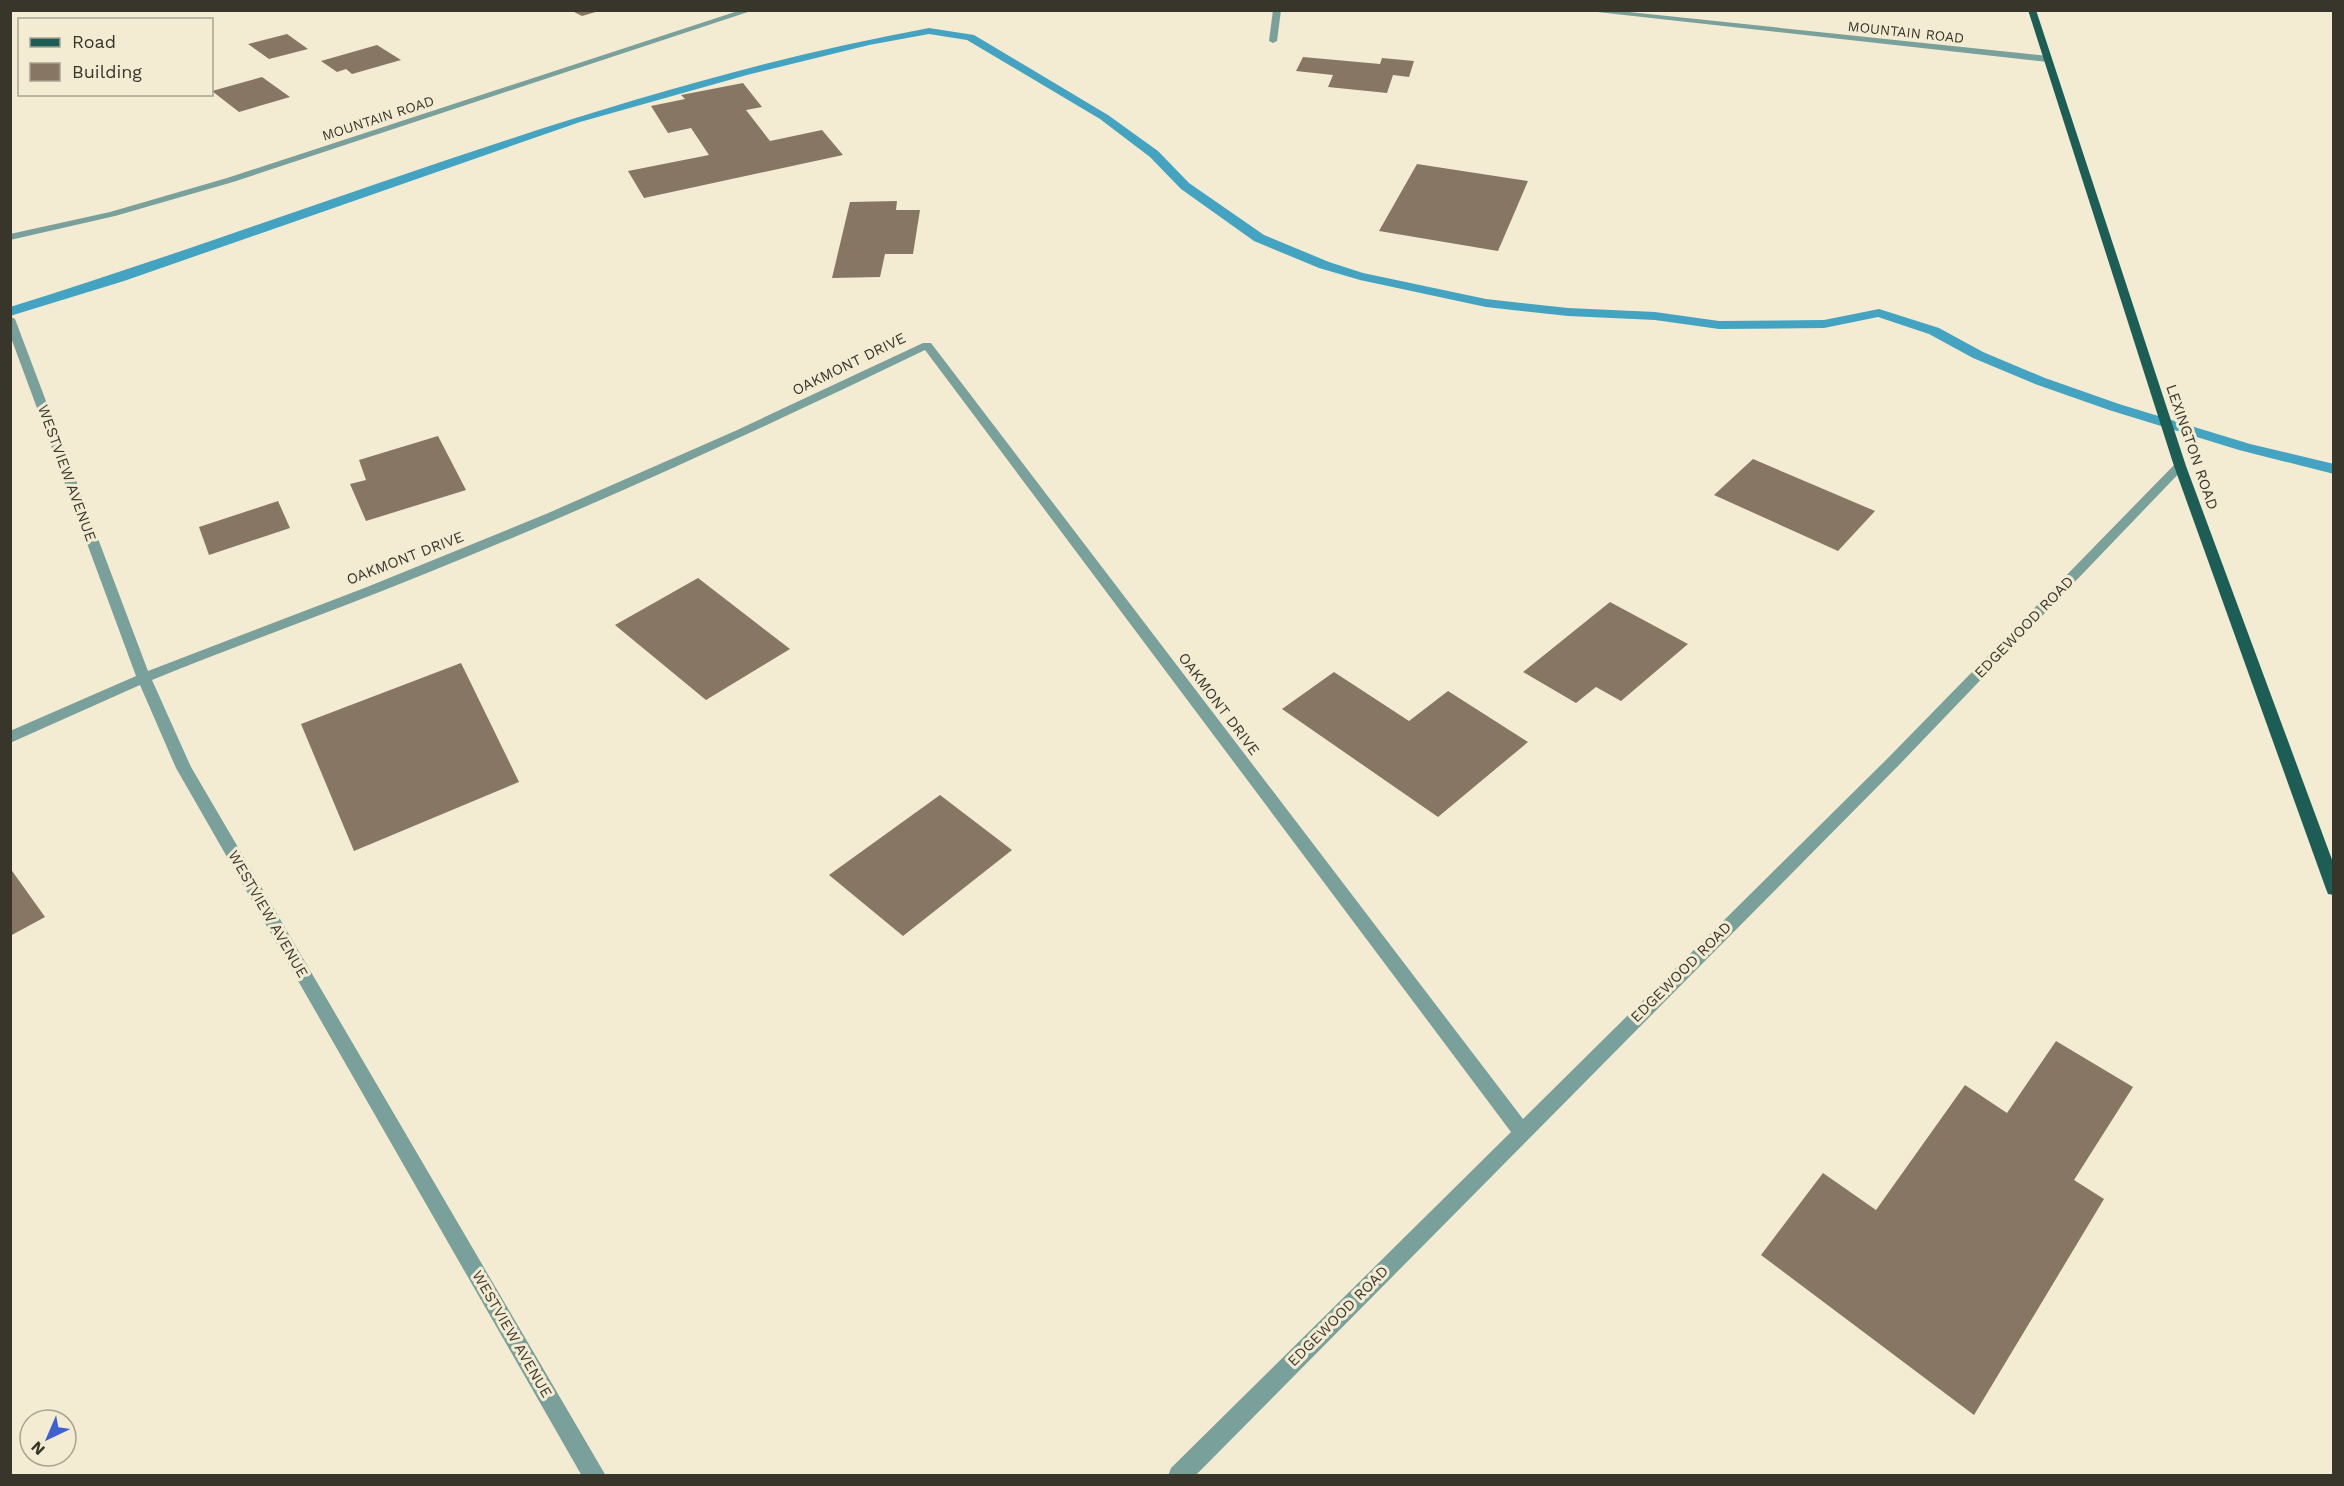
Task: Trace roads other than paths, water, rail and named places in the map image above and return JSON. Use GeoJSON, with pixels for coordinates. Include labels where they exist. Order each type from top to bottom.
{"type":"FeatureCollection","features":[{"type":"Feature","properties":{"kind":"main road","name":"LEXINGTON ROAD"},"geometry":{"type":"LineString","coordinates":[[2032,10],[2180,466],[2334,890]]}},
{"type":"Feature","properties":{"kind":"street","name":"MOUNTAIN ROAD"},"geometry":{"type":"LineString","coordinates":[[10,237],[112,214],[230,180],[750,10]]}},
{"type":"Feature","properties":{"kind":"street"},"geometry":{"type":"LineString","coordinates":[[1273,41],[1277,10]]}},
{"type":"Feature","properties":{"kind":"street","name":"MOUNTAIN ROAD"},"geometry":{"type":"LineString","coordinates":[[1583,10],[2048,59]]}},
{"type":"Feature","properties":{"kind":"street","name":"WESTVIEW AVENUE"},"geometry":{"type":"LineString","coordinates":[[10,319],[144,679],[184,768],[595,1476]]}},
{"type":"Feature","properties":{"kind":"street","name":"OAKMONT DRIVE"},"geometry":{"type":"LineString","coordinates":[[10,738],[52,717],[144,679],[566,511],[777,417],[927,345],[1521,1131]]}},
{"type":"Feature","properties":{"kind":"street","name":"EDGEWOOD ROAD"},"geometry":{"type":"LineString","coordinates":[[1179,1476],[1521,1131],[1894,761],[2180,466]]}},
{"type":"Feature","properties":{"kind":"waterway"},"geometry":{"type":"LineString","coordinates":[[10,312],[119,278],[576,120],[744,72],[869,42],[929,31],[970,37],[1104,117],[1154,154],[1185,186],[1259,238],[1324,265],[1360,276],[1486,303],[1568,312],[1655,316],[1719,325],[1824,324],[1879,313],[1934,331],[1978,355],[2040,381],[2114,407],[2245,447],[2334,469]]}}]}
